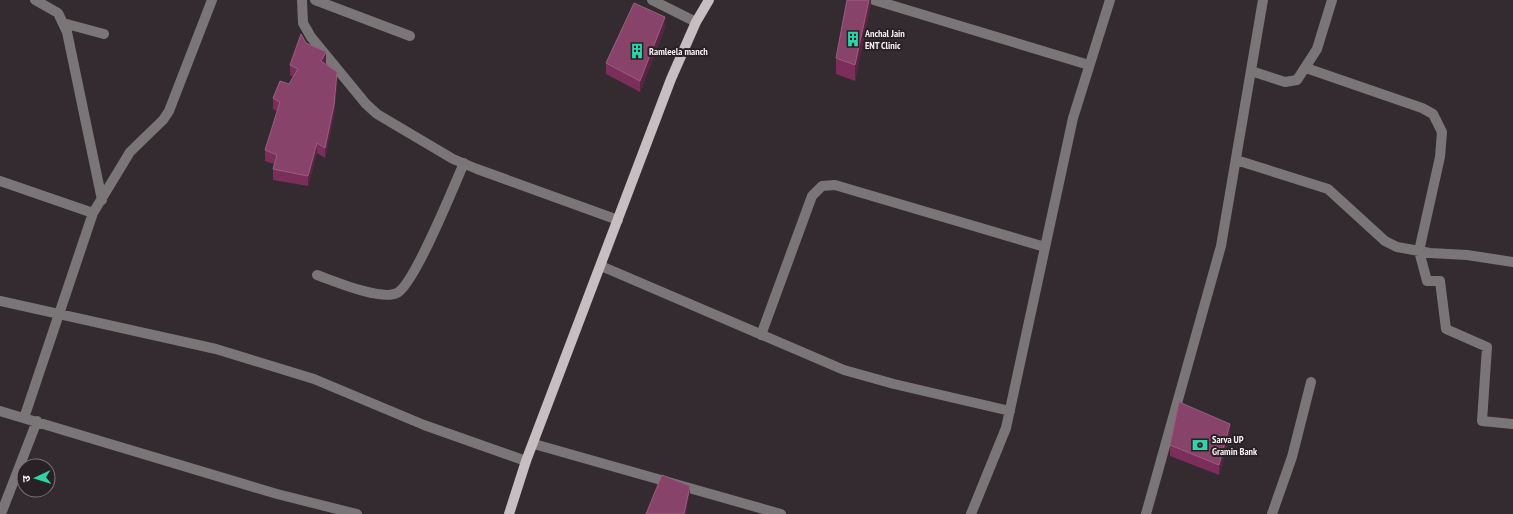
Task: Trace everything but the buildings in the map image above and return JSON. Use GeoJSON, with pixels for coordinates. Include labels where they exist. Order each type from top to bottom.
{"type":"FeatureCollection","features":[{"type":"Feature","properties":{"kind":"main road"},"geometry":{"type":"LineString","coordinates":[[509,514],[526,461],[534,444],[671,79],[696,22],[709,0]]}},
{"type":"Feature","properties":{"kind":"street"},"geometry":{"type":"LineString","coordinates":[[35,0],[58,13],[67,32],[102,200]]}},
{"type":"Feature","properties":{"kind":"street"},"geometry":{"type":"LineString","coordinates":[[24,418],[93,213],[130,152],[163,120],[169,111],[212,0]]}},
{"type":"Feature","properties":{"kind":"street"},"geometry":{"type":"LineString","coordinates":[[302,0],[303,23],[311,37],[376,114],[430,146],[464,163],[618,220]]}},
{"type":"Feature","properties":{"kind":"street"},"geometry":{"type":"LineString","coordinates":[[315,0],[410,36]]}},
{"type":"Feature","properties":{"kind":"street"},"geometry":{"type":"LineString","coordinates":[[652,0],[696,22]]}},
{"type":"Feature","properties":{"kind":"street"},"geometry":{"type":"LineString","coordinates":[[874,0],[1089,65]]}},
{"type":"Feature","properties":{"kind":"street"},"geometry":{"type":"LineString","coordinates":[[971,514],[1006,428],[1072,118],[1110,0]]}},
{"type":"Feature","properties":{"kind":"street"},"geometry":{"type":"LineString","coordinates":[[1146,514],[1221,246],[1262,0]]}},
{"type":"Feature","properties":{"kind":"street"},"geometry":{"type":"LineString","coordinates":[[1251,71],[1285,82],[1297,80],[1317,50],[1332,0]]}},
{"type":"Feature","properties":{"kind":"street"},"geometry":{"type":"LineString","coordinates":[[63,23],[104,34]]}},
{"type":"Feature","properties":{"kind":"street"},"geometry":{"type":"LineString","coordinates":[[1306,68],[1422,108],[1433,114],[1439,124],[1442,132],[1440,157],[1419,252],[1426,281],[1440,281],[1446,329],[1486,347],[1482,421],[1513,424]]}},
{"type":"Feature","properties":{"kind":"street"},"geometry":{"type":"LineString","coordinates":[[1236,160],[1328,189],[1385,241],[1397,247],[1419,252],[1467,255],[1513,262]]}},
{"type":"Feature","properties":{"kind":"street"},"geometry":{"type":"LineString","coordinates":[[317,275],[368,292],[387,295],[397,293],[406,285],[417,267],[464,163]]}},
{"type":"Feature","properties":{"kind":"street"},"geometry":{"type":"LineString","coordinates":[[0,181],[93,213]]}},
{"type":"Feature","properties":{"kind":"street"},"geometry":{"type":"LineString","coordinates":[[761,335],[812,196],[822,186],[835,185],[1045,247]]}},
{"type":"Feature","properties":{"kind":"street"},"geometry":{"type":"LineString","coordinates":[[600,266],[844,370],[894,384],[1010,411]]}},
{"type":"Feature","properties":{"kind":"street"},"geometry":{"type":"LineString","coordinates":[[0,301],[216,349],[314,379],[424,425],[526,461]]}},
{"type":"Feature","properties":{"kind":"street"},"geometry":{"type":"LineString","coordinates":[[1272,514],[1292,457],[1311,382]]}},
{"type":"Feature","properties":{"kind":"street"},"geometry":{"type":"LineString","coordinates":[[0,411],[277,494],[357,514]]}},
{"type":"Feature","properties":{"kind":"street"},"geometry":{"type":"LineString","coordinates":[[1,514],[37,421]]}},
{"type":"Feature","properties":{"kind":"street"},"geometry":{"type":"LineString","coordinates":[[534,444],[781,514]]}},
{"type":"Feature","properties":{"kind":"place","name":"Anchal Jain ENT Clinic"},"geometry":{"type":"Point","coordinates":[853,39]}},
{"type":"Feature","properties":{"kind":"place","name":"Ramleela manch"},"geometry":{"type":"Point","coordinates":[637,51]}},
{"type":"Feature","properties":{"kind":"place","name":"Sarva UP Gramin Bank"},"geometry":{"type":"Point","coordinates":[1200,445]}}]}
